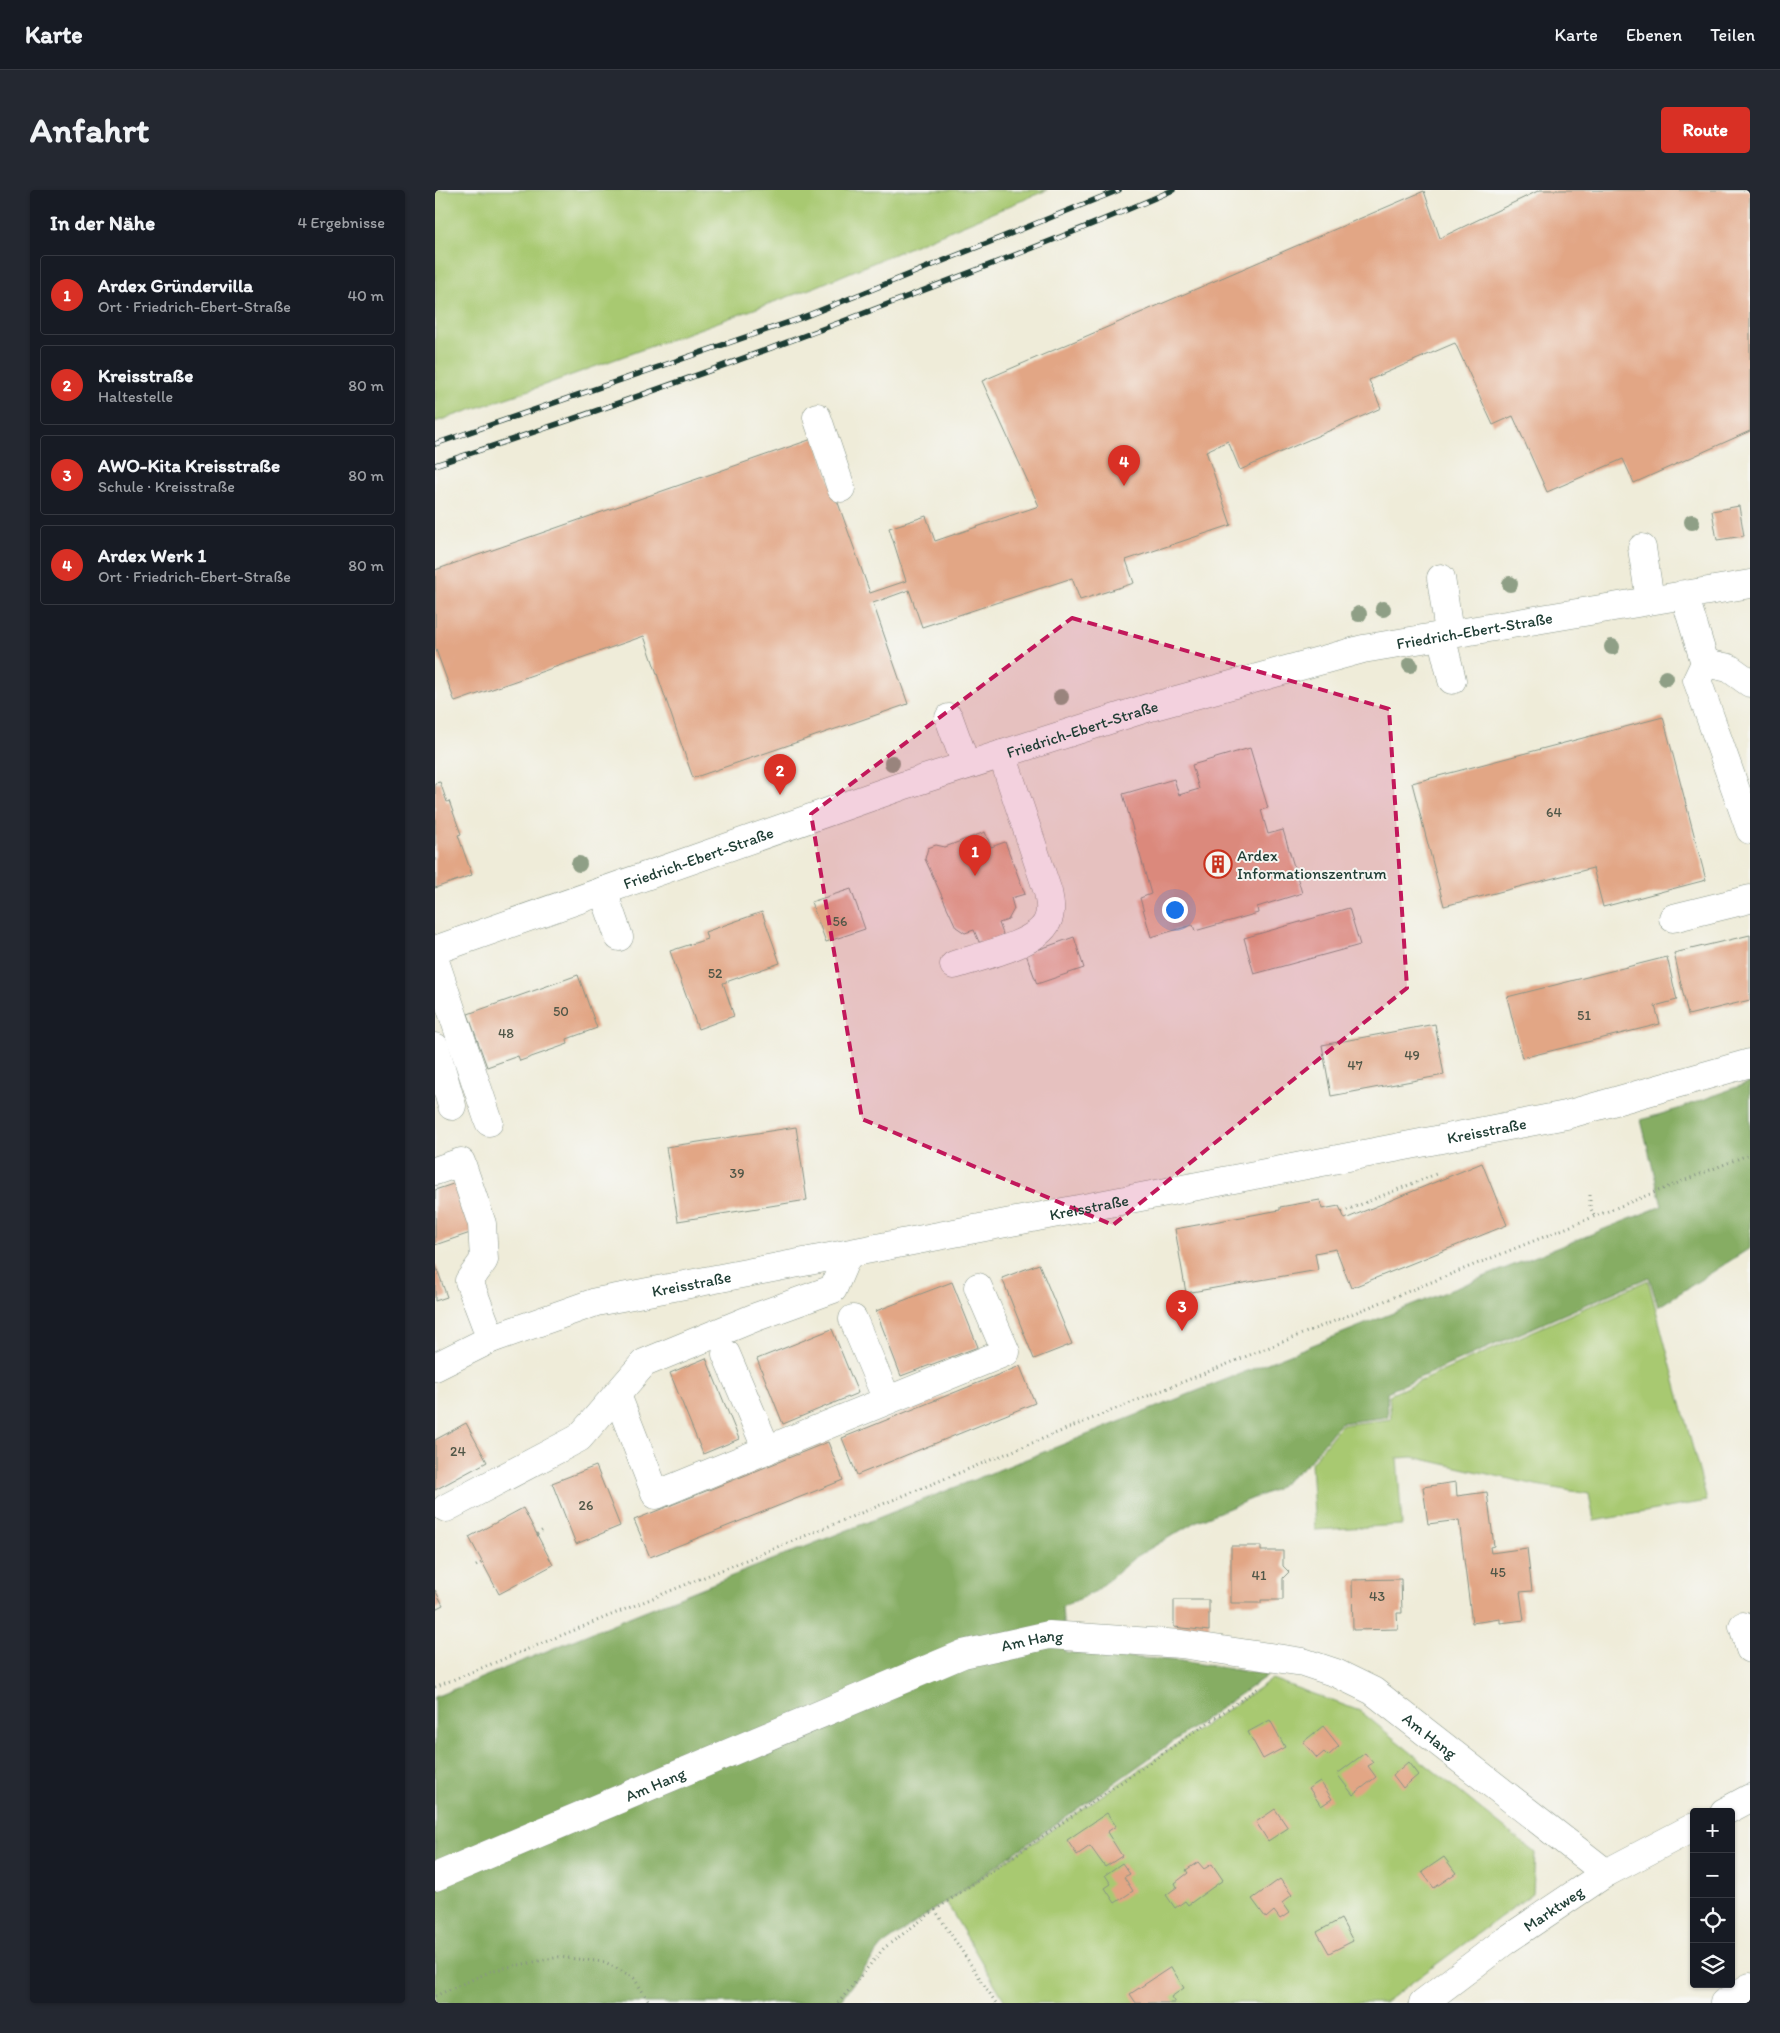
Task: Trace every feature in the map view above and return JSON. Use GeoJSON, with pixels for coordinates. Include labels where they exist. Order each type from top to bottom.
{"type":"FeatureCollection","features":[{"type":"Feature","properties":{"kind":"street"},"geometry":{"type":"LineString","coordinates":[[817,417],[841,488]]}},
{"type":"Feature","properties":{"kind":"street"},"geometry":{"type":"LineString","coordinates":[[1643,548],[1650,600]]}},
{"type":"Feature","properties":{"kind":"street"},"geometry":{"type":"LineString","coordinates":[[1441,578],[1445,634],[1452,680]]}},
{"type":"Feature","properties":{"kind":"street","name":"Friedrich-Ebert-Straße"},"geometry":{"type":"LineString","coordinates":[[435,950],[966,765],[1147,708],[1363,648],[1750,584]]}},
{"type":"Feature","properties":{"kind":"street"},"geometry":{"type":"LineString","coordinates":[[1684,594],[1705,663],[1697,680],[1750,830]]}},
{"type":"Feature","properties":{"kind":"street"},"geometry":{"type":"LineString","coordinates":[[1705,663],[1729,668],[1750,682]]}},
{"type":"Feature","properties":{"kind":"street"},"geometry":{"type":"LineString","coordinates":[[949,718],[966,765]]}},
{"type":"Feature","properties":{"kind":"street"},"geometry":{"type":"LineString","coordinates":[[954,965],[1028,940],[1047,923],[1051,909],[1048,892],[1002,754]]}},
{"type":"Feature","properties":{"kind":"street"},"geometry":{"type":"LineString","coordinates":[[603,891],[619,937]]}},
{"type":"Feature","properties":{"kind":"street"},"geometry":{"type":"LineString","coordinates":[[1673,918],[1750,899]]}},
{"type":"Feature","properties":{"kind":"street"},"geometry":{"type":"LineString","coordinates":[[435,961],[489,1122]]}},
{"type":"Feature","properties":{"kind":"street"},"geometry":{"type":"LineString","coordinates":[[435,1047],[452,1106]]}},
{"type":"Feature","properties":{"kind":"street","name":"Kreisstraße"},"geometry":{"type":"LineString","coordinates":[[435,1368],[491,1339],[596,1302],[1566,1115],[1750,1062]]}},
{"type":"Feature","properties":{"kind":"street"},"geometry":{"type":"LineString","coordinates":[[435,1171],[461,1162],[482,1224],[485,1260],[469,1281],[491,1339]]}},
{"type":"Feature","properties":{"kind":"street"},"geometry":{"type":"LineString","coordinates":[[446,1508],[579,1438],[644,1363],[756,1317],[833,1289],[848,1254]]}},
{"type":"Feature","properties":{"kind":"street"},"geometry":{"type":"LineString","coordinates":[[617,1395],[656,1495],[1006,1352],[978,1287]]}},
{"type":"Feature","properties":{"kind":"street"},"geometry":{"type":"LineString","coordinates":[[853,1319],[887,1400]]}},
{"type":"Feature","properties":{"kind":"street"},"geometry":{"type":"LineString","coordinates":[[726,1354],[767,1450]]}},
{"type":"Feature","properties":{"kind":"street","name":"Am Hang"},"geometry":{"type":"LineString","coordinates":[[435,1877],[963,1654],[1049,1636],[1181,1644],[1303,1662],[1336,1674],[1373,1691],[1606,1873]]}},
{"type":"Feature","properties":{"kind":"street","name":"Marktweg"},"geometry":{"type":"LineString","coordinates":[[1423,2003],[1505,1941],[1606,1873],[1690,1830]]}},
{"type":"Feature","properties":{"kind":"street"},"geometry":{"type":"LineString","coordinates":[[1724,2003],[1750,1987]]}},
{"type":"Feature","properties":{"kind":"path"},"geometry":{"type":"LineString","coordinates":[[435,1687],[1750,1154]]}},
{"type":"Feature","properties":{"kind":"path"},"geometry":{"type":"LineString","coordinates":[[1591,1195],[1591,1206],[1594,1216]]}},
{"type":"Feature","properties":{"kind":"path"},"geometry":{"type":"LineString","coordinates":[[537,1534],[543,1530]]}},
{"type":"Feature","properties":{"kind":"path"},"geometry":{"type":"LineString","coordinates":[[476,1566],[483,1562]]}},
{"type":"Feature","properties":{"kind":"path"},"geometry":{"type":"LineString","coordinates":[[838,2003],[884,1948],[935,1910],[1262,1686],[1292,1661]]}},
{"type":"Feature","properties":{"kind":"path"},"geometry":{"type":"LineString","coordinates":[[935,1910],[996,2003]]}},
{"type":"Feature","properties":{"kind":"path"},"geometry":{"type":"LineString","coordinates":[[435,1996],[493,1970],[559,1957],[605,1962],[634,1978],[650,2003]]}},
{"type":"Feature","properties":{"kind":"highlighted area"},"geometry":{"type":"Polygon","coordinates":[[[1072,618],[1389,709],[1407,988],[1113,1225],[862,1119],[811,814],[1072,618]]]}},
{"type":"Feature","properties":{"kind":"green space"},"geometry":{"type":"Polygon","coordinates":[[[435,190],[1047,190],[815,287],[533,389],[435,422],[435,190]]]}},
{"type":"Feature","properties":{"kind":"green space"},"geometry":{"type":"Polygon","coordinates":[[[1750,1082],[1750,1248],[1658,1307],[1649,1277],[1387,1392],[1388,1417],[1340,1423],[1308,1463],[1276,1489],[1195,1522],[1134,1558],[1096,1591],[1062,1607],[1065,1652],[1181,1661],[1268,1675],[882,1946],[838,2003],[435,2003],[435,1697],[634,1615],[1662,1206],[1641,1120],[1678,1109],[1750,1082]]]}},
{"type":"Feature","properties":{"kind":"green space"},"geometry":{"type":"Polygon","coordinates":[[[1648,1280],[1707,1501],[1594,1521],[1589,1494],[1536,1485],[1413,1457],[1397,1458],[1402,1525],[1315,1530],[1311,1463],[1341,1425],[1391,1419],[1389,1395],[1648,1280]]]}},
{"type":"Feature","properties":{"kind":"green space"},"geometry":{"type":"Polygon","coordinates":[[[1272,1679],[1360,1711],[1535,1853],[1533,1893],[1384,2003],[1006,2003],[946,1902],[1272,1679]]]}},
{"type":"Feature","properties":{"kind":"building"},"geometry":{"type":"Polygon","coordinates":[[[1540,190],[1750,190],[1750,431],[1634,483],[1623,459],[1547,492],[1513,416],[1493,425],[1455,343],[1369,380],[1381,408],[1240,470],[1228,441],[1206,451],[1231,525],[1126,560],[1134,583],[1080,600],[1072,578],[922,627],[909,590],[873,603],[908,704],[693,778],[644,636],[455,702],[435,647],[435,570],[815,438],[870,593],[906,581],[889,528],[926,516],[935,541],[1039,506],[982,381],[1424,191],[1440,238],[1540,190]]]}},
{"type":"Feature","properties":{"kind":"building"},"geometry":{"type":"Polygon","coordinates":[[[1739,506],[1744,536],[1717,540],[1712,511],[1739,506]]]}},
{"type":"Feature","properties":{"kind":"building"},"geometry":{"type":"Polygon","coordinates":[[[1663,717],[1706,880],[1603,907],[1593,868],[1444,906],[1412,783],[1663,717]]]}},
{"type":"Feature","properties":{"kind":"building","name":"Ardex Informationszentrum"},"geometry":{"type":"Polygon","coordinates":[[[1250,748],[1268,808],[1261,810],[1268,834],[1283,830],[1302,893],[1257,907],[1258,913],[1195,931],[1193,925],[1151,937],[1140,898],[1151,894],[1123,794],[1174,779],[1179,795],[1199,789],[1192,765],[1250,748]]]}},
{"type":"Feature","properties":{"kind":"building"},"geometry":{"type":"Polygon","coordinates":[[[440,782],[461,834],[458,835],[472,875],[435,888],[435,783],[440,782]]]}},
{"type":"Feature","properties":{"kind":"building"},"geometry":{"type":"Polygon","coordinates":[[[985,832],[991,847],[1005,842],[1025,894],[1011,898],[1014,909],[1008,920],[999,923],[1003,934],[992,942],[979,942],[974,930],[965,933],[956,927],[925,859],[928,848],[936,845],[945,847],[985,832]]]}},
{"type":"Feature","properties":{"kind":"building"},"geometry":{"type":"Polygon","coordinates":[[[851,889],[865,929],[826,942],[811,902],[851,889]]]}},
{"type":"Feature","properties":{"kind":"building"},"geometry":{"type":"Polygon","coordinates":[[[1349,908],[1360,945],[1254,974],[1244,938],[1349,908]]]}},
{"type":"Feature","properties":{"kind":"building"},"geometry":{"type":"Polygon","coordinates":[[[762,912],[780,963],[723,983],[734,1016],[698,1029],[670,951],[707,939],[705,932],[762,912]]]}},
{"type":"Feature","properties":{"kind":"building"},"geometry":{"type":"Polygon","coordinates":[[[1750,935],[1750,1000],[1688,1015],[1674,953],[1750,935]]]}},
{"type":"Feature","properties":{"kind":"building"},"geometry":{"type":"Polygon","coordinates":[[[1074,937],[1084,968],[1037,984],[1026,954],[1074,937]]]}},
{"type":"Feature","properties":{"kind":"building"},"geometry":{"type":"Polygon","coordinates":[[[1667,957],[1677,1000],[1655,1006],[1660,1024],[1522,1058],[1507,997],[1667,957]]]}},
{"type":"Feature","properties":{"kind":"building"},"geometry":{"type":"Polygon","coordinates":[[[578,975],[597,1028],[567,1039],[568,1044],[520,1061],[518,1056],[487,1067],[468,1014],[578,975]]]}},
{"type":"Feature","properties":{"kind":"building"},"geometry":{"type":"Polygon","coordinates":[[[1435,1024],[1444,1075],[1331,1096],[1322,1045],[1435,1024]]]}},
{"type":"Feature","properties":{"kind":"building"},"geometry":{"type":"Polygon","coordinates":[[[796,1127],[807,1200],[678,1221],[666,1147],[796,1127]]]}},
{"type":"Feature","properties":{"kind":"building"},"geometry":{"type":"Polygon","coordinates":[[[1482,1163],[1507,1225],[1351,1288],[1336,1249],[1315,1253],[1318,1270],[1186,1293],[1175,1229],[1280,1210],[1280,1207],[1320,1200],[1322,1209],[1339,1206],[1345,1219],[1482,1163]]]}},
{"type":"Feature","properties":{"kind":"building"},"geometry":{"type":"Polygon","coordinates":[[[459,1182],[476,1231],[435,1245],[435,1190],[459,1182]]]}},
{"type":"Feature","properties":{"kind":"building"},"geometry":{"type":"Polygon","coordinates":[[[435,1263],[447,1297],[435,1301],[435,1263]]]}},
{"type":"Feature","properties":{"kind":"building"},"geometry":{"type":"Polygon","coordinates":[[[1039,1264],[1072,1344],[1034,1359],[1002,1278],[1039,1264]]]}},
{"type":"Feature","properties":{"kind":"building"},"geometry":{"type":"Polygon","coordinates":[[[952,1282],[978,1347],[901,1376],[876,1311],[952,1282]]]}},
{"type":"Feature","properties":{"kind":"building"},"geometry":{"type":"Polygon","coordinates":[[[832,1329],[858,1393],[783,1424],[757,1359],[832,1329]]]}},
{"type":"Feature","properties":{"kind":"building"},"geometry":{"type":"Polygon","coordinates":[[[706,1358],[739,1439],[703,1454],[670,1373],[706,1358]]]}},
{"type":"Feature","properties":{"kind":"building"},"geometry":{"type":"Polygon","coordinates":[[[1020,1366],[1035,1403],[857,1475],[842,1438],[1020,1366]]]}},
{"type":"Feature","properties":{"kind":"building"},"geometry":{"type":"Polygon","coordinates":[[[466,1423],[487,1462],[435,1490],[435,1440],[466,1423]]]}},
{"type":"Feature","properties":{"kind":"building"},"geometry":{"type":"Polygon","coordinates":[[[828,1442],[843,1480],[650,1557],[634,1520],[828,1442]]]}},
{"type":"Feature","properties":{"kind":"building"},"geometry":{"type":"Polygon","coordinates":[[[596,1466],[620,1526],[576,1544],[552,1483],[596,1466]]]}},
{"type":"Feature","properties":{"kind":"building"},"geometry":{"type":"Polygon","coordinates":[[[1456,1482],[1457,1496],[1487,1492],[1494,1546],[1490,1547],[1491,1553],[1527,1548],[1532,1591],[1520,1592],[1524,1620],[1500,1623],[1500,1619],[1472,1623],[1459,1520],[1428,1524],[1423,1487],[1456,1482]]]}},
{"type":"Feature","properties":{"kind":"building"},"geometry":{"type":"Polygon","coordinates":[[[523,1508],[553,1565],[499,1594],[469,1537],[523,1508]]]}},
{"type":"Feature","properties":{"kind":"building"},"geometry":{"type":"Polygon","coordinates":[[[1231,1546],[1261,1546],[1261,1551],[1283,1551],[1283,1566],[1289,1572],[1283,1578],[1283,1600],[1261,1600],[1261,1603],[1231,1603],[1231,1546]]]}},
{"type":"Feature","properties":{"kind":"building"},"geometry":{"type":"Polygon","coordinates":[[[1401,1579],[1402,1613],[1397,1613],[1398,1629],[1353,1630],[1352,1580],[1401,1579]]]}},
{"type":"Feature","properties":{"kind":"building"},"geometry":{"type":"Polygon","coordinates":[[[435,1590],[443,1605],[435,1609],[435,1590]]]}},
{"type":"Feature","properties":{"kind":"building"},"geometry":{"type":"Polygon","coordinates":[[[1174,1600],[1209,1600],[1209,1631],[1174,1627],[1174,1600]]]}},
{"type":"Feature","properties":{"kind":"building"},"geometry":{"type":"Polygon","coordinates":[[[1270,1720],[1285,1747],[1263,1759],[1248,1732],[1270,1720]]]}},
{"type":"Feature","properties":{"kind":"building"},"geometry":{"type":"Polygon","coordinates":[[[1323,1726],[1339,1746],[1328,1756],[1324,1752],[1317,1758],[1303,1742],[1323,1726]]]}},
{"type":"Feature","properties":{"kind":"building"},"geometry":{"type":"Polygon","coordinates":[[[1365,1753],[1373,1763],[1368,1766],[1376,1777],[1353,1795],[1337,1774],[1365,1753]]]}},
{"type":"Feature","properties":{"kind":"building"},"geometry":{"type":"Polygon","coordinates":[[[1408,1762],[1418,1775],[1403,1788],[1393,1775],[1408,1762]]]}},
{"type":"Feature","properties":{"kind":"building"},"geometry":{"type":"Polygon","coordinates":[[[1320,1781],[1332,1799],[1321,1806],[1309,1788],[1320,1781]]]}},
{"type":"Feature","properties":{"kind":"building"},"geometry":{"type":"Polygon","coordinates":[[[1275,1809],[1288,1828],[1268,1841],[1256,1822],[1275,1809]]]}},
{"type":"Feature","properties":{"kind":"building"},"geometry":{"type":"Polygon","coordinates":[[[1107,1813],[1116,1826],[1107,1832],[1122,1856],[1105,1867],[1090,1846],[1077,1855],[1067,1840],[1107,1813]]]}},
{"type":"Feature","properties":{"kind":"building"},"geometry":{"type":"Polygon","coordinates":[[[1444,1857],[1456,1873],[1434,1888],[1422,1872],[1444,1857]]]}},
{"type":"Feature","properties":{"kind":"building"},"geometry":{"type":"Polygon","coordinates":[[[1198,1862],[1204,1869],[1212,1864],[1223,1880],[1188,1905],[1185,1901],[1175,1908],[1166,1895],[1177,1887],[1175,1883],[1188,1873],[1186,1870],[1198,1862]]]}},
{"type":"Feature","properties":{"kind":"building"},"geometry":{"type":"Polygon","coordinates":[[[1122,1863],[1130,1874],[1124,1877],[1133,1891],[1115,1903],[1105,1888],[1111,1884],[1105,1875],[1122,1863]]]}},
{"type":"Feature","properties":{"kind":"building"},"geometry":{"type":"Polygon","coordinates":[[[1280,1879],[1292,1895],[1282,1903],[1289,1913],[1280,1919],[1274,1911],[1266,1918],[1252,1899],[1280,1879]]]}},
{"type":"Feature","properties":{"kind":"building"},"geometry":{"type":"Polygon","coordinates":[[[1341,1919],[1353,1941],[1329,1953],[1317,1932],[1341,1919]]]}},
{"type":"Feature","properties":{"kind":"building"},"geometry":{"type":"Polygon","coordinates":[[[1171,1967],[1184,1988],[1171,1997],[1175,2003],[1136,2003],[1130,1994],[1171,1967]]]}},
{"type":"Feature","properties":{"kind":"railway"},"geometry":{"type":"LineString","coordinates":[[435,444],[801,318],[1119,190]]}},
{"type":"Feature","properties":{"kind":"railway"},"geometry":{"type":"LineString","coordinates":[[435,465],[621,402],[805,335],[1051,241],[1173,190]]}},
{"type":"Feature","properties":{"kind":"place","name":"Ardex Werk 1"},"geometry":{"type":"Point","coordinates":[1124,486]}},
{"type":"Feature","properties":{"kind":"place","name":"Kreisstraße"},"geometry":{"type":"Point","coordinates":[780,795]}},
{"type":"Feature","properties":{"kind":"place","name":"Ardex Informationszentrum"},"geometry":{"type":"Point","coordinates":[1218,864]}},
{"type":"Feature","properties":{"kind":"place","name":"Ardex Gründervilla"},"geometry":{"type":"Point","coordinates":[975,876]}},
{"type":"Feature","properties":{"kind":"place","name":"AWO-Kita Kreisstraße"},"geometry":{"type":"Point","coordinates":[1182,1331]}}]}
